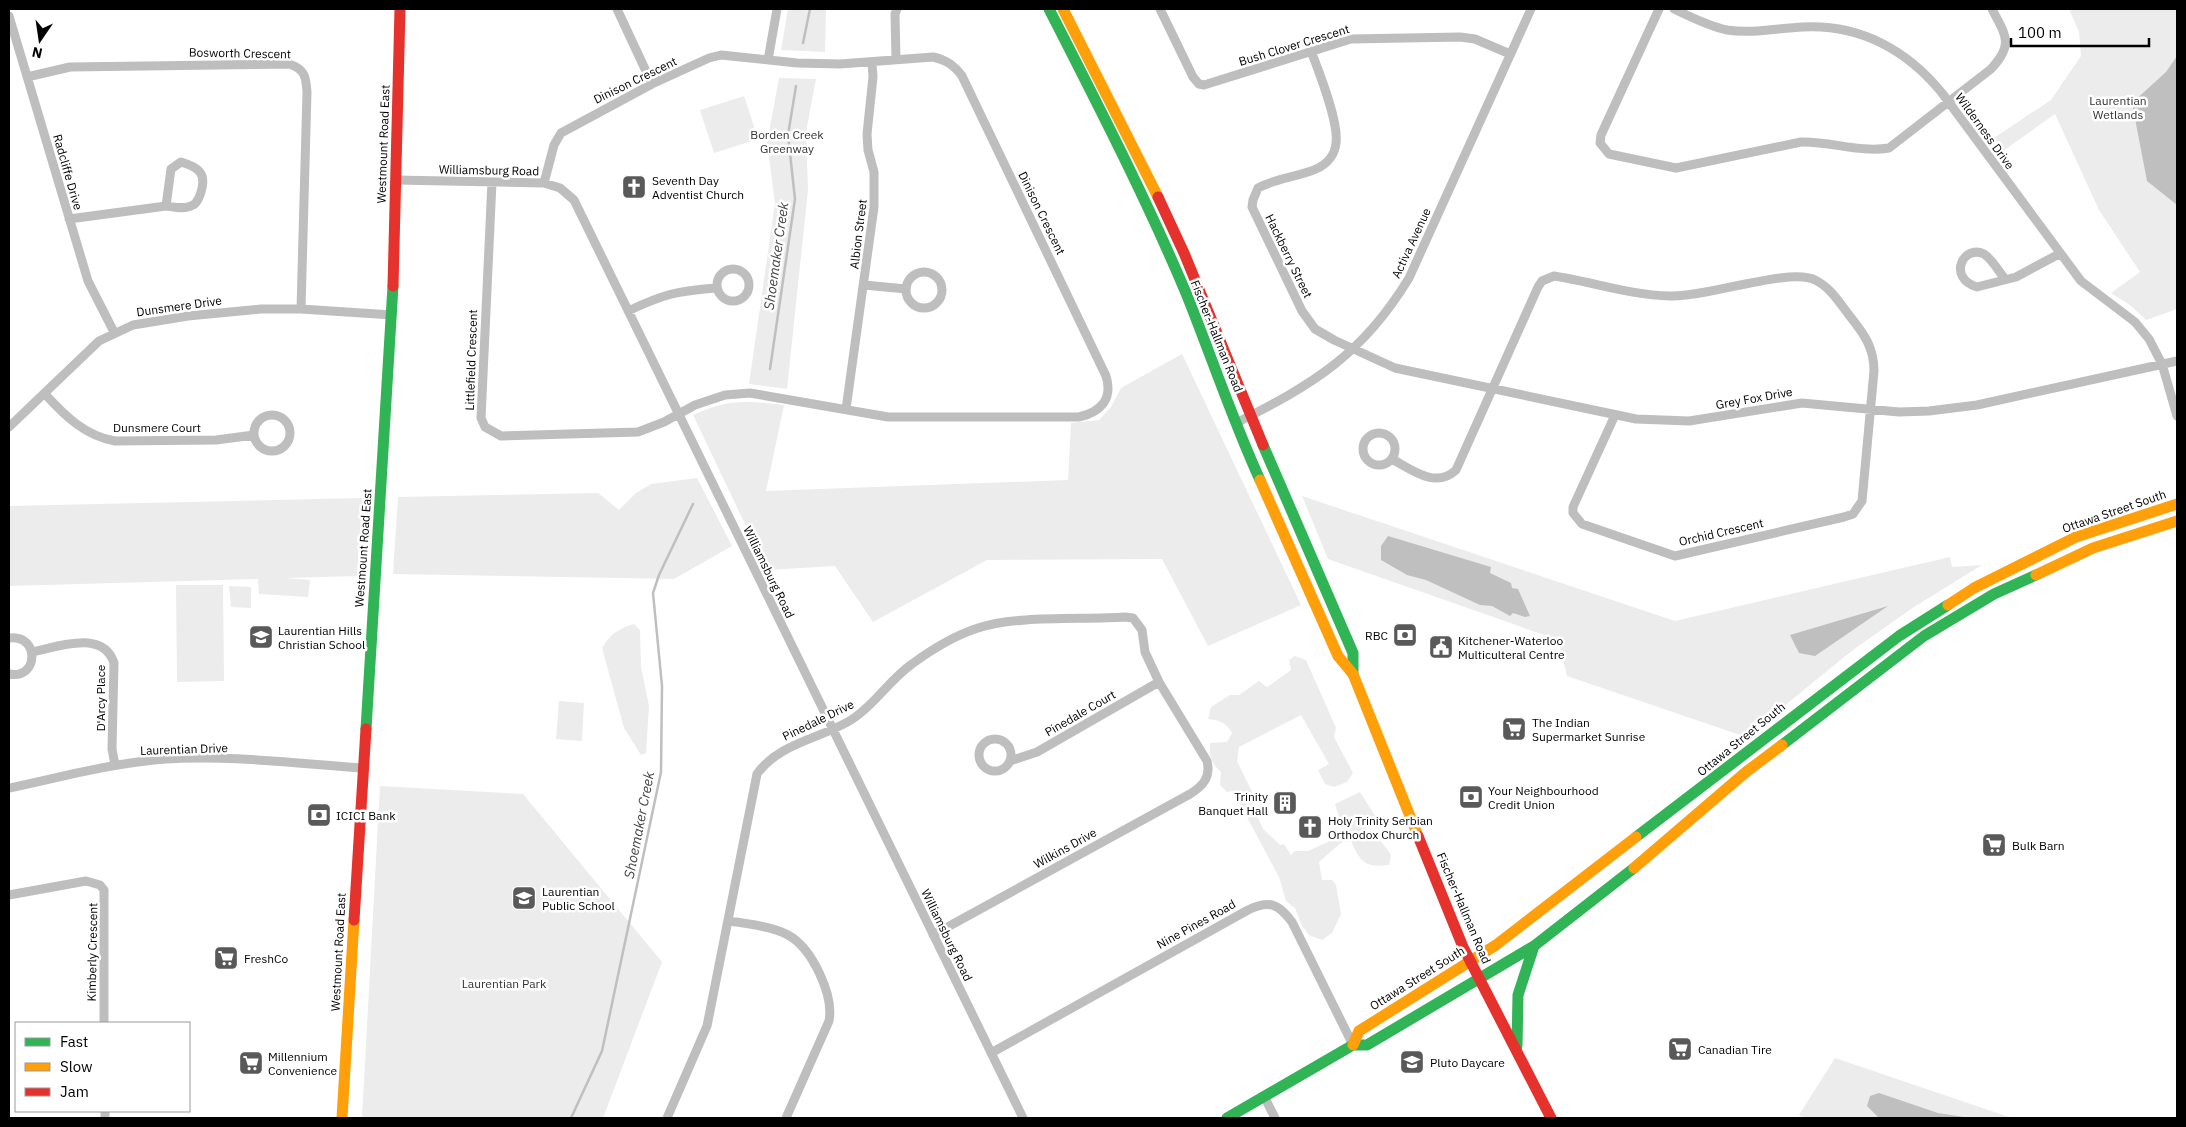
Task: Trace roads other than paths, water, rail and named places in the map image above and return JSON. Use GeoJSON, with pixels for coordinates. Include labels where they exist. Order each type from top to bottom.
{"type":"FeatureCollection","features":[{"type":"Feature","properties":{"kind":"main road","name":"Westmount Road East"},"geometry":{"type":"LineString","coordinates":[[342,1118],[362,768],[392,315],[400,9]]}},
{"type":"Feature","properties":{"kind":"main road","name":"Fischer-Hallman Road"},"geometry":{"type":"LineString","coordinates":[[1049,9],[1140,188],[1186,294],[1236,423],[1284,538],[1338,656],[1353,674],[1479,979],[1517,1048],[1552,1118]]}},
{"type":"Feature","properties":{"kind":"main road","name":"Fischer-Hallman Road"},"geometry":{"type":"LineString","coordinates":[[1063,9],[1133,145],[1184,253],[1250,416],[1353,653],[1353,674]]}},
{"type":"Feature","properties":{"kind":"main road","name":"Ottawa Street South"},"geometry":{"type":"LineString","coordinates":[[1353,1045],[1359,1031],[1496,945],[1899,636],[1974,588],[2076,536],[2177,504]]}},
{"type":"Feature","properties":{"kind":"main road","name":"Ottawa Street South"},"geometry":{"type":"LineString","coordinates":[[1227,1118],[1265,1098],[1353,1045],[1367,1046],[1534,946],[1627,874],[1746,772],[1924,636],[1994,594],[2093,548],[2177,521]]}},
{"type":"Feature","properties":{"kind":"main road"},"geometry":{"type":"LineString","coordinates":[[1517,1048],[1518,995],[1534,946]]}},
{"type":"Feature","properties":{"kind":"street"},"geometry":{"type":"LineString","coordinates":[[616,9],[652,84]]}},
{"type":"Feature","properties":{"kind":"street"},"geometry":{"type":"LineString","coordinates":[[768,60],[777,9]]}},
{"type":"Feature","properties":{"kind":"street"},"geometry":{"type":"LineString","coordinates":[[896,59],[894,14],[897,9]]}},
{"type":"Feature","properties":{"kind":"street","name":"Bush Clover Crescent"},"geometry":{"type":"LineString","coordinates":[[1160,9],[1193,77],[1199,84],[1210,84],[1351,39],[1460,37],[1475,40],[1510,54]]}},
{"type":"Feature","properties":{"kind":"street","name":"Activa Avenue"},"geometry":{"type":"LineString","coordinates":[[1236,423],[1303,389],[1355,349],[1390,310],[1409,278],[1531,9]]}},
{"type":"Feature","properties":{"kind":"street"},"geometry":{"type":"LineString","coordinates":[[1659,9],[1601,135],[1600,143],[1609,154],[1676,168],[1801,142],[1816,141],[1880,150],[1896,144],[1991,69],[2006,49],[2005,34],[1992,9]]}},
{"type":"Feature","properties":{"kind":"street","name":"Wilderness Drive"},"geometry":{"type":"LineString","coordinates":[[1674,9],[1706,24],[1727,30],[1753,31],[1805,27],[1835,28],[1858,33],[1900,52],[1929,78],[1948,102],[2059,254],[2081,281],[2135,322],[2149,339],[2162,364],[2177,416]]}},
{"type":"Feature","properties":{"kind":"street","name":"Radcliffe Drive"},"geometry":{"type":"LineString","coordinates":[[9,16],[88,281],[114,332]]}},
{"type":"Feature","properties":{"kind":"street","name":"Hackberry Street"},"geometry":{"type":"LineString","coordinates":[[1311,51],[1335,124],[1336,144],[1334,152],[1329,160],[1315,169],[1258,188],[1252,208],[1302,311],[1314,329],[1355,349]]}},
{"type":"Feature","properties":{"kind":"street","name":"Dinison Crescent"},"geometry":{"type":"LineString","coordinates":[[544,183],[554,145],[561,133],[652,84],[709,58],[721,55],[840,64],[933,57],[943,59],[950,63],[962,76],[1106,376],[1108,393],[1100,408],[1093,413],[1079,417],[888,417],[750,393],[726,395],[695,405],[679,414]]}},
{"type":"Feature","properties":{"kind":"street","name":"Albion Street"},"geometry":{"type":"LineString","coordinates":[[846,409],[864,285],[875,190],[867,134],[873,77],[872,62]]}},
{"type":"Feature","properties":{"kind":"street","name":"Bosworth Crescent"},"geometry":{"type":"LineString","coordinates":[[27,77],[70,67],[289,64],[299,67],[306,77],[307,92],[301,309]]}},
{"type":"Feature","properties":{"kind":"street"},"geometry":{"type":"LineString","coordinates":[[69,219],[166,206],[181,208],[194,205],[200,197],[204,182],[202,173],[194,166],[181,162],[171,169],[166,206]]}},
{"type":"Feature","properties":{"kind":"street","name":"Williamsburg Road"},"geometry":{"type":"LineString","coordinates":[[396,180],[544,183],[560,188],[574,200],[1023,1118]]}},
{"type":"Feature","properties":{"kind":"street","name":"Littlefield Crescent"},"geometry":{"type":"LineString","coordinates":[[492,182],[481,408],[481,418],[486,427],[501,436],[511,437],[638,432],[679,414]]}},
{"type":"Feature","properties":{"kind":"street"},"geometry":{"type":"LineString","coordinates":[[2005,279],[1983,254],[1976,252],[1969,254],[1960,267],[1960,275],[1964,280],[1977,287],[2022,275],[2059,254]]}},
{"type":"Feature","properties":{"kind":"street"},"geometry":{"type":"LineString","coordinates":[[925,272],[936,276],[942,290],[939,301],[933,306],[921,308],[910,302],[906,289],[913,276],[925,272]]}},
{"type":"Feature","properties":{"kind":"street"},"geometry":{"type":"LineString","coordinates":[[1392,459],[1418,473],[1435,479],[1444,479],[1451,476],[1456,470],[1538,287],[1547,277],[1561,277],[1641,294],[1671,296],[1694,295],[1793,276],[1814,279],[1825,286],[1869,340],[1874,360],[1871,410]]}},
{"type":"Feature","properties":{"kind":"street"},"geometry":{"type":"LineString","coordinates":[[864,285],[906,289]]}},
{"type":"Feature","properties":{"kind":"street"},"geometry":{"type":"LineString","coordinates":[[628,311],[664,294],[679,290],[716,288]]}},
{"type":"Feature","properties":{"kind":"street","name":"Dunsmere Drive"},"geometry":{"type":"LineString","coordinates":[[9,427],[99,341],[114,332],[133,325],[188,316],[261,309],[301,309],[392,315]]}},
{"type":"Feature","properties":{"kind":"street","name":"Grey Fox Drive"},"geometry":{"type":"LineString","coordinates":[[1355,349],[1396,368],[1636,419],[1689,421],[1802,403],[1871,410],[1929,411],[1977,405],[2177,360]]}},
{"type":"Feature","properties":{"kind":"street","name":"Dunsmere Court"},"geometry":{"type":"LineString","coordinates":[[45,394],[70,419],[101,439],[115,441],[216,440],[254,435]]}},
{"type":"Feature","properties":{"kind":"street","name":"Orchid Crescent"},"geometry":{"type":"LineString","coordinates":[[1615,415],[1575,499],[1573,513],[1582,524],[1676,556],[1852,514],[1862,501],[1871,410]]}},
{"type":"Feature","properties":{"kind":"street"},"geometry":{"type":"LineString","coordinates":[[267,415],[282,418],[290,427],[289,440],[278,450],[266,450],[261,447],[254,435],[258,421],[267,415]]}},
{"type":"Feature","properties":{"kind":"street","name":"Pinedale Drive"},"geometry":{"type":"LineString","coordinates":[[667,1118],[706,1026],[757,774],[766,762],[782,752],[864,712],[897,675],[913,663],[977,628],[1002,622],[1133,618],[1142,630],[1145,652],[1160,682],[1207,761],[1209,767],[1205,781]]}},
{"type":"Feature","properties":{"kind":"street"},"geometry":{"type":"LineString","coordinates":[[9,638],[21,639],[30,646],[32,652],[31,663],[28,669],[20,674],[9,674]]}},
{"type":"Feature","properties":{"kind":"street","name":"D'Arcy Place"},"geometry":{"type":"LineString","coordinates":[[32,652],[88,643],[105,649],[111,656],[114,663],[112,749],[115,766]]}},
{"type":"Feature","properties":{"kind":"street","name":"Pinedale Court"},"geometry":{"type":"LineString","coordinates":[[1010,761],[1037,752],[1160,682]]}},
{"type":"Feature","properties":{"kind":"street","name":"Laurentian Drive"},"geometry":{"type":"LineString","coordinates":[[9,788],[115,766],[155,760],[211,759],[362,768]]}},
{"type":"Feature","properties":{"kind":"street","name":"Wilkins Drive"},"geometry":{"type":"LineString","coordinates":[[933,934],[1190,794],[1201,787],[1205,781]]}},
{"type":"Feature","properties":{"kind":"street","name":"Kimberly Crescent"},"geometry":{"type":"LineString","coordinates":[[9,895],[86,881],[100,885],[104,890],[104,1022]]}},
{"type":"Feature","properties":{"kind":"street","name":"Nine Pines Road"},"geometry":{"type":"LineString","coordinates":[[991,1053],[1248,910],[1268,904],[1276,906],[1292,922],[1353,1045]]}},
{"type":"Feature","properties":{"kind":"street"},"geometry":{"type":"LineString","coordinates":[[728,921],[788,935],[804,947],[830,998],[830,1021],[786,1118]]}},
{"type":"Feature","properties":{"kind":"street"},"geometry":{"type":"LineString","coordinates":[[1265,1098],[1275,1118]]}},
{"type":"Feature","properties":{"kind":"waterway","name":"Shoemaker Creek"},"geometry":{"type":"LineString","coordinates":[[803,43],[810,9]]}},
{"type":"Feature","properties":{"kind":"waterway","name":"Shoemaker Creek"},"geometry":{"type":"LineString","coordinates":[[770,369],[795,199],[788,135],[796,86]]}},
{"type":"Feature","properties":{"kind":"waterway","name":"Shoemaker Creek"},"geometry":{"type":"LineString","coordinates":[[571,1118],[602,1051],[661,772],[662,686],[653,593],[659,575],[693,504]]}},
{"type":"Feature","properties":{"kind":"place","name":"Seventh Day Adventist Church"},"geometry":{"type":"Point","coordinates":[634,187]}},
{"type":"Feature","properties":{"kind":"place","name":"RBC"},"geometry":{"type":"Point","coordinates":[1405,635]}},
{"type":"Feature","properties":{"kind":"place","name":"Laurentian Hills Christian School"},"geometry":{"type":"Point","coordinates":[261,637]}},
{"type":"Feature","properties":{"kind":"place","name":"Kitchener-Waterloo Multiculteral Centre"},"geometry":{"type":"Point","coordinates":[1441,647]}},
{"type":"Feature","properties":{"kind":"place","name":"The Indian Supermarket Sunrise"},"geometry":{"type":"Point","coordinates":[1514,729]}},
{"type":"Feature","properties":{"kind":"place","name":"Your Neighbourhood Credit Union"},"geometry":{"type":"Point","coordinates":[1471,797]}},
{"type":"Feature","properties":{"kind":"place","name":"Trinity Banquet Hall"},"geometry":{"type":"Point","coordinates":[1285,803]}},
{"type":"Feature","properties":{"kind":"place","name":"ICICI Bank"},"geometry":{"type":"Point","coordinates":[319,815]}},
{"type":"Feature","properties":{"kind":"place","name":"Holy Trinity Serbian Orthodox Church"},"geometry":{"type":"Point","coordinates":[1310,827]}},
{"type":"Feature","properties":{"kind":"place","name":"Bulk Barn"},"geometry":{"type":"Point","coordinates":[1994,845]}},
{"type":"Feature","properties":{"kind":"place","name":"Laurentian Public School"},"geometry":{"type":"Point","coordinates":[524,898]}},
{"type":"Feature","properties":{"kind":"place","name":"FreshCo"},"geometry":{"type":"Point","coordinates":[226,958]}},
{"type":"Feature","properties":{"kind":"place","name":"Canadian Tire"},"geometry":{"type":"Point","coordinates":[1680,1049]}},
{"type":"Feature","properties":{"kind":"place","name":"Pluto Daycare"},"geometry":{"type":"Point","coordinates":[1412,1062]}},
{"type":"Feature","properties":{"kind":"place","name":"Millennium Convenience"},"geometry":{"type":"Point","coordinates":[251,1063]}},
{"type":"Feature","properties":{"kind":"park label","name":"Laurentian Wetlands"},"geometry":{"type":"Point","coordinates":[2118,107]}},
{"type":"Feature","properties":{"kind":"park label","name":"Borden Creek Greenway"},"geometry":{"type":"Point","coordinates":[787,141]}},
{"type":"Feature","properties":{"kind":"park label","name":"Laurentian Park"},"geometry":{"type":"Point","coordinates":[504,983]}}]}
